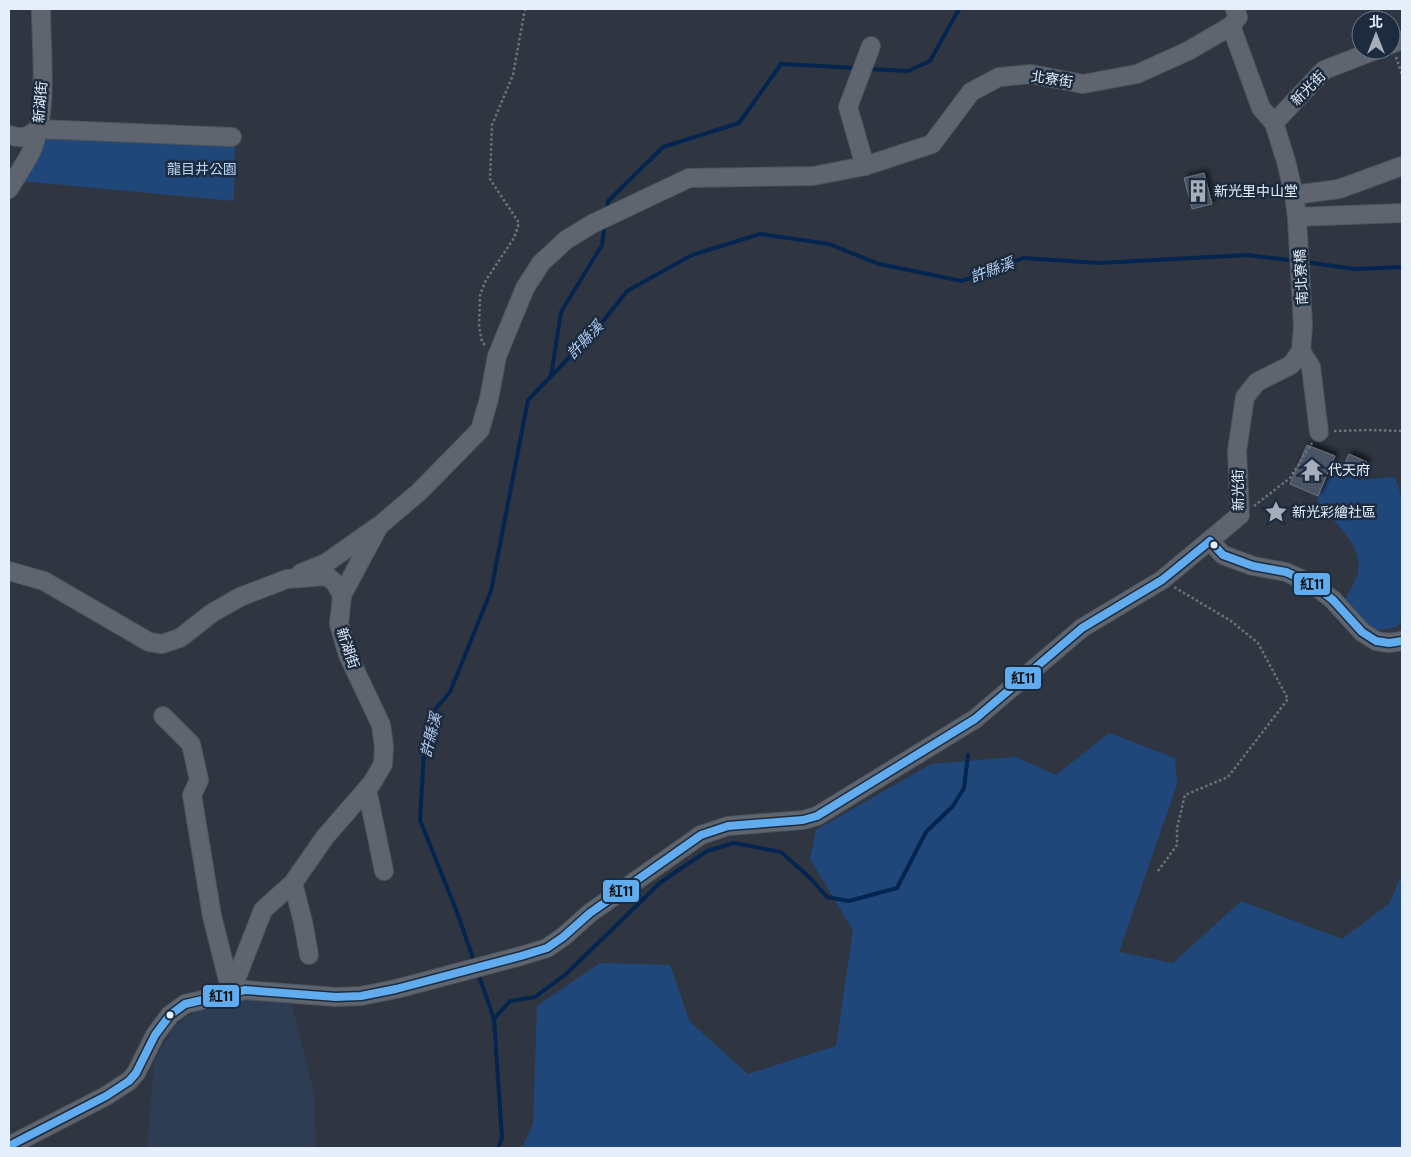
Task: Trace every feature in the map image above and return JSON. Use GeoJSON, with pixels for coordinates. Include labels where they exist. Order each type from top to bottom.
{"type":"FeatureCollection","features":[{"type":"Feature","properties":{"kind":"street","name":"新湖街"},"geometry":{"type":"LineString","coordinates":[[9,188],[31,151],[38,130],[42,94],[41,9]]}},
{"type":"Feature","properties":{"kind":"street"},"geometry":{"type":"LineString","coordinates":[[1233,17],[1261,108],[1274,124],[1286,161],[1298,223],[1402,212]]}},
{"type":"Feature","properties":{"kind":"street","name":"北寮街"},"geometry":{"type":"LineString","coordinates":[[287,579],[326,563],[379,526],[419,492],[480,430],[489,399],[497,356],[525,288],[540,263],[566,240],[592,224],[689,178],[813,176],[864,166],[932,144],[971,92],[999,78],[1031,74],[1083,84],[1137,74],[1188,51],[1233,17]]}},
{"type":"Feature","properties":{"kind":"street"},"geometry":{"type":"LineString","coordinates":[[864,166],[848,107],[871,46]]}},
{"type":"Feature","properties":{"kind":"street","name":"新光街"},"geometry":{"type":"LineString","coordinates":[[1274,124],[1324,70],[1351,60]]}},
{"type":"Feature","properties":{"kind":"street"},"geometry":{"type":"LineString","coordinates":[[9,135],[22,138],[28,137],[38,130],[232,137]]}},
{"type":"Feature","properties":{"kind":"street"},"geometry":{"type":"LineString","coordinates":[[1294,195],[1339,189],[1402,166]]}},
{"type":"Feature","properties":{"kind":"street","name":"南北寮橋"},"geometry":{"type":"LineString","coordinates":[[1298,223],[1304,326],[1301,351]]}},
{"type":"Feature","properties":{"kind":"street"},"geometry":{"type":"LineString","coordinates":[[1301,351],[1311,367],[1319,432]]}},
{"type":"Feature","properties":{"kind":"street","name":"新光街"},"geometry":{"type":"LineString","coordinates":[[231,992],[245,990],[336,997],[361,996],[396,989],[521,956],[547,948],[563,937],[590,913],[700,835],[728,826],[803,820],[817,816],[976,719],[1082,628],[1162,580],[1240,515],[1237,451],[1245,397],[1257,382],[1291,365],[1301,351]]}},
{"type":"Feature","properties":{"kind":"street","name":"新湖街"},"geometry":{"type":"LineString","coordinates":[[231,992],[263,910],[293,883],[325,837],[372,783],[383,764],[381,725],[348,655],[338,624],[342,596],[379,526]]}},
{"type":"Feature","properties":{"kind":"street"},"geometry":{"type":"LineString","coordinates":[[1210,541],[1223,556],[1253,566],[1286,572],[1314,584],[1333,600],[1362,632],[1376,642],[1402,641]]}},
{"type":"Feature","properties":{"kind":"street"},"geometry":{"type":"LineString","coordinates":[[9,571],[44,582],[148,642],[162,644],[180,638],[212,613],[240,596],[287,579],[327,576],[335,583],[342,596]]}},
{"type":"Feature","properties":{"kind":"street"},"geometry":{"type":"LineString","coordinates":[[9,1146],[106,1096],[129,1081],[136,1073],[155,1035],[170,1015],[185,1004],[231,992],[212,916],[192,795],[199,780],[191,744],[163,716]]}},
{"type":"Feature","properties":{"kind":"street"},"geometry":{"type":"LineString","coordinates":[[367,789],[384,871]]}},
{"type":"Feature","properties":{"kind":"street"},"geometry":{"type":"LineString","coordinates":[[293,883],[309,955]]}},
{"type":"Feature","properties":{"kind":"path"},"geometry":{"type":"LineString","coordinates":[[497,356],[482,342],[479,326],[480,295],[486,280],[514,238],[519,223],[490,179],[492,125],[513,75],[525,9]]}},
{"type":"Feature","properties":{"kind":"path"},"geometry":{"type":"LineString","coordinates":[[1397,60],[1402,75]]}},
{"type":"Feature","properties":{"kind":"path"},"geometry":{"type":"LineString","coordinates":[[1240,515],[1290,478],[1319,432],[1402,431]]}},
{"type":"Feature","properties":{"kind":"path"},"geometry":{"type":"LineString","coordinates":[[1158,871],[1177,844],[1177,828],[1185,795],[1228,777],[1288,699],[1258,643],[1231,622],[1162,580]]}},
{"type":"Feature","properties":{"kind":"shaded area"},"geometry":{"type":"Polygon","coordinates":[[[248,992],[290,998],[315,1096],[316,1148],[147,1148],[154,1061],[173,1028],[207,1003],[248,992]]]}},
{"type":"Feature","properties":{"kind":"green space","name":"龍目井公園"},"geometry":{"type":"Polygon","coordinates":[[[40,131],[235,140],[234,201],[21,181],[40,131]]]}},
{"type":"Feature","properties":{"kind":"green space"},"geometry":{"type":"Polygon","coordinates":[[[1343,475],[1358,480],[1395,477],[1402,498],[1402,622],[1396,627],[1375,631],[1342,605],[1358,573],[1358,558],[1348,538],[1322,510],[1317,500],[1329,476],[1343,475]]]}},
{"type":"Feature","properties":{"kind":"green space"},"geometry":{"type":"Polygon","coordinates":[[[1109,733],[1175,758],[1177,784],[1119,952],[1173,963],[1241,901],[1342,939],[1389,904],[1402,874],[1402,1148],[522,1148],[533,1124],[537,1006],[600,963],[670,965],[690,1022],[748,1074],[836,1046],[853,930],[810,859],[816,830],[931,764],[1016,757],[1056,775],[1109,733]]]}},
{"type":"Feature","properties":{"kind":"building","name":"新光里中山堂"},"geometry":{"type":"Polygon","coordinates":[[[1204,173],[1212,204],[1192,209],[1184,178],[1204,173]]]}},
{"type":"Feature","properties":{"kind":"building","name":"代天府"},"geometry":{"type":"Polygon","coordinates":[[[1307,445],[1335,456],[1318,496],[1290,484],[1307,445]]]}},
{"type":"Feature","properties":{"kind":"building"},"geometry":{"type":"Polygon","coordinates":[[[1349,454],[1367,462],[1362,473],[1344,465],[1349,454]]]}},
{"type":"Feature","properties":{"kind":"waterway"},"geometry":{"type":"LineString","coordinates":[[867,69],[908,71],[930,61],[959,9]]}},
{"type":"Feature","properties":{"kind":"waterway"},"geometry":{"type":"LineString","coordinates":[[607,211],[608,201],[663,147],[739,123],[781,64],[857,68]]}},
{"type":"Feature","properties":{"kind":"waterway"},"geometry":{"type":"LineString","coordinates":[[551,376],[561,312],[602,245],[605,223]]}},
{"type":"Feature","properties":{"kind":"waterway","name":"許縣溪"},"geometry":{"type":"LineString","coordinates":[[475,964],[457,912],[420,820],[424,752],[434,711],[450,692],[491,591],[528,400],[596,330],[627,291],[692,255],[760,234],[829,244],[879,264],[962,281],[1023,258],[1100,263],[1247,255],[1296,261]]}},
{"type":"Feature","properties":{"kind":"waterway","name":"許縣溪"},"geometry":{"type":"LineString","coordinates":[[1305,262],[1355,269],[1402,267]]}},
{"type":"Feature","properties":{"kind":"waterway"},"geometry":{"type":"LineString","coordinates":[[494,1019],[510,1001],[535,997],[566,974],[661,882],[707,851],[734,843],[781,852],[810,878],[827,897],[849,901],[897,888],[926,832],[953,806],[964,788],[968,755]]}},
{"type":"Feature","properties":{"kind":"waterway","name":"許縣溪"},"geometry":{"type":"LineString","coordinates":[[478,973],[494,1019],[502,1138],[498,1148]]}},
{"type":"Feature","properties":{"kind":"transit line","name":"紅11"},"geometry":{"type":"LineString","coordinates":[[1210,541],[1223,555],[1253,566],[1286,572],[1314,585],[1333,600],[1362,632],[1376,641],[1389,643],[1402,641]]}},
{"type":"Feature","properties":{"kind":"transit line","name":"紅11"},"geometry":{"type":"LineString","coordinates":[[9,1146],[106,1096],[129,1081],[136,1073],[155,1035],[170,1015],[185,1004],[245,990],[336,997],[361,996],[396,989],[521,956],[547,948],[563,937],[590,913],[701,835],[728,826],[803,820],[817,816],[975,719],[1082,628],[1162,580],[1210,541]]}},
{"type":"Feature","properties":{"kind":"place","name":"新光里中山堂"},"geometry":{"type":"Point","coordinates":[1198,191]}},
{"type":"Feature","properties":{"kind":"place","name":"代天府"},"geometry":{"type":"Point","coordinates":[1312,470]}},
{"type":"Feature","properties":{"kind":"place","name":"新光彩繪社區"},"geometry":{"type":"Point","coordinates":[1276,512]}}]}
